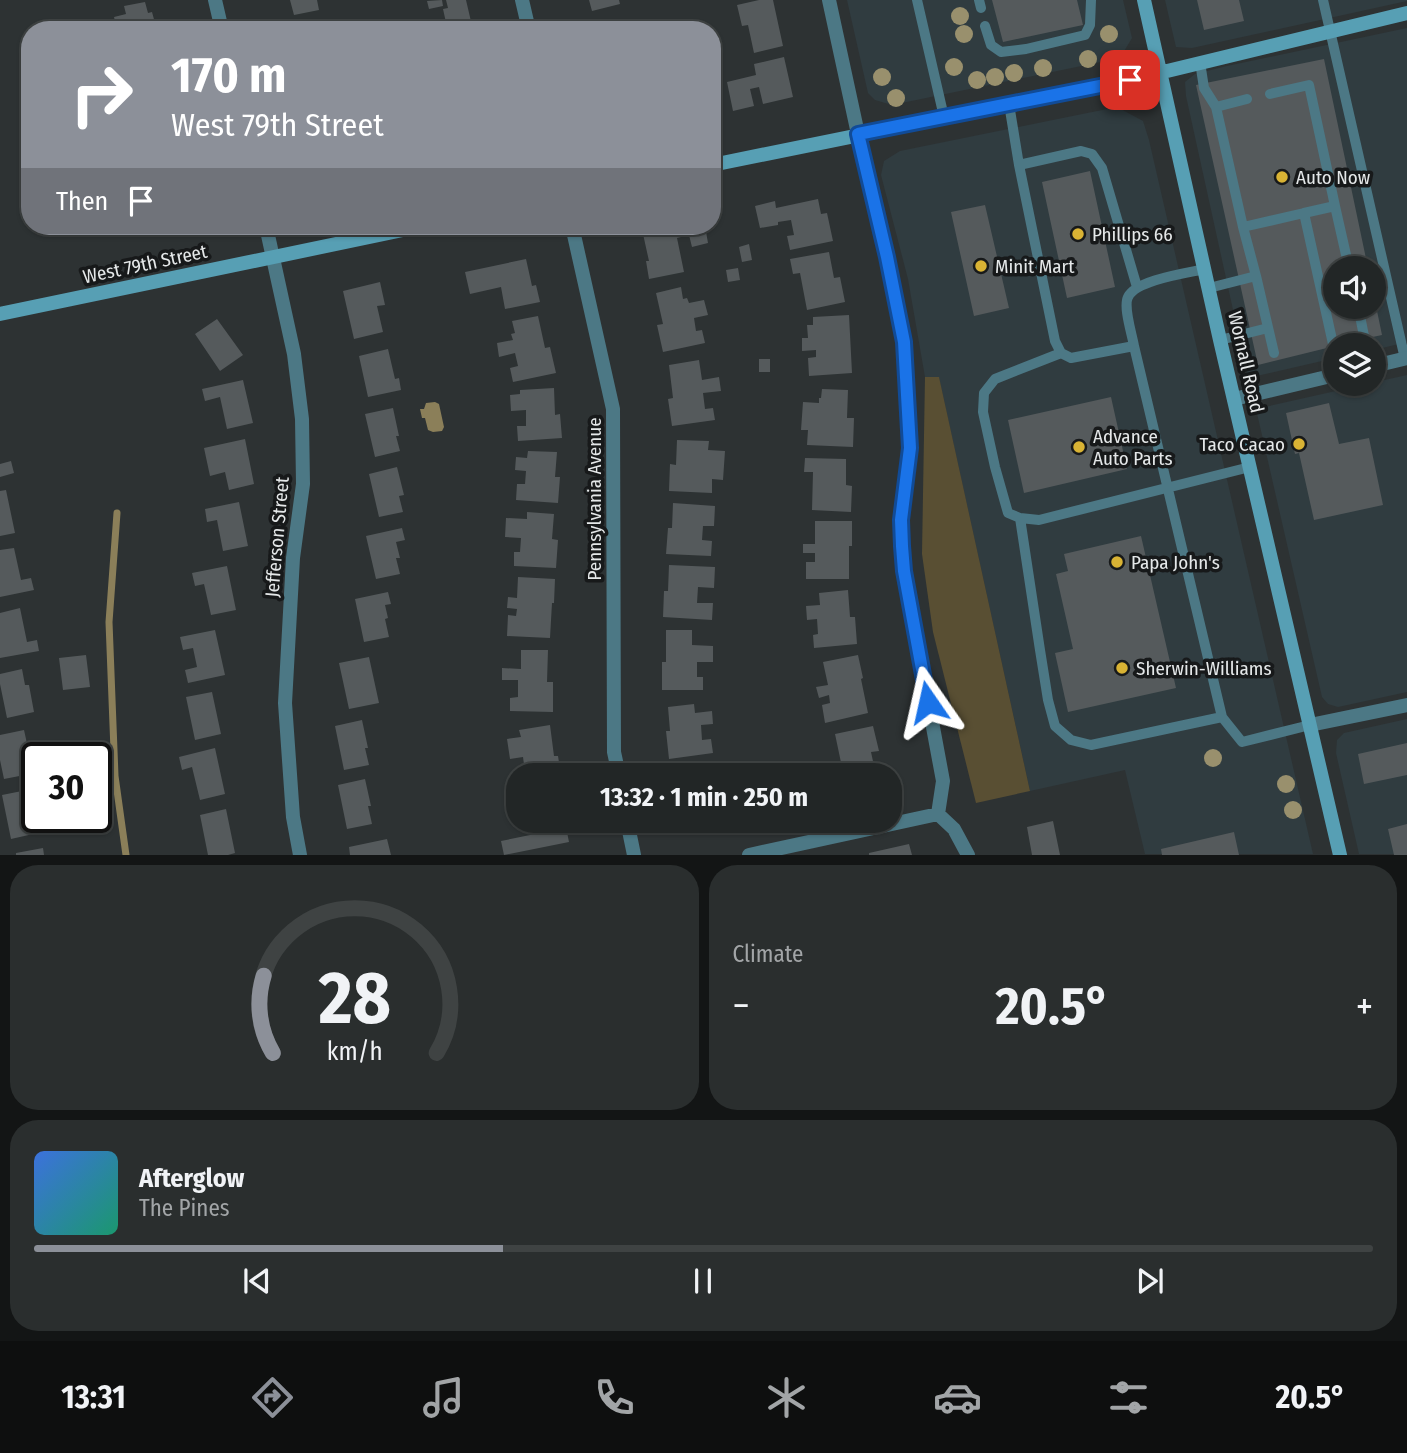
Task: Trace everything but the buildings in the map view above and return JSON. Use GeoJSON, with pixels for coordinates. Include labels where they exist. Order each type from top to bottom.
{"type":"FeatureCollection","features":[{"type":"Feature","properties":{"kind":"street"},"geometry":{"type":"LineString","coordinates":[[215,0],[220,21]]}},
{"type":"Feature","properties":{"kind":"street"},"geometry":{"type":"LineString","coordinates":[[522,0],[526,21]]}},
{"type":"Feature","properties":{"kind":"street"},"geometry":{"type":"LineString","coordinates":[[830,0],[904,342],[910,448],[901,520],[904,571],[943,781],[938,814]]}},
{"type":"Feature","properties":{"kind":"street","name":"Wornall Road"},"geometry":{"type":"LineString","coordinates":[[1144,0],[1340,855]]}},
{"type":"Feature","properties":{"kind":"street"},"geometry":{"type":"LineString","coordinates":[[721,163],[1130,80],[1407,13]]}},
{"type":"Feature","properties":{"kind":"street","name":"Jefferson Street"},"geometry":{"type":"LineString","coordinates":[[268,235],[294,354],[302,419],[303,484],[293,558],[285,703],[293,817],[300,855]]}},
{"type":"Feature","properties":{"kind":"street","name":"West 79th Street"},"geometry":{"type":"LineString","coordinates":[[0,314],[379,235]]}},
{"type":"Feature","properties":{"kind":"street","name":"Pennsylvania Avenue"},"geometry":{"type":"LineString","coordinates":[[574,235],[613,409],[614,752],[616,763]]}},
{"type":"Feature","properties":{"kind":"street"},"geometry":{"type":"LineString","coordinates":[[1386,363],[1406,358]]}},
{"type":"Feature","properties":{"kind":"street"},"geometry":{"type":"LineString","coordinates":[[1234,399],[1323,378]]}},
{"type":"Feature","properties":{"kind":"street"},"geometry":{"type":"LineString","coordinates":[[1310,725],[1407,705]]}},
{"type":"Feature","properties":{"kind":"street"},"geometry":{"type":"LineString","coordinates":[[749,855],[938,814]]}},
{"type":"Feature","properties":{"kind":"street"},"geometry":{"type":"LineString","coordinates":[[938,814],[954,829],[968,855]]}},
{"type":"Feature","properties":{"kind":"street"},"geometry":{"type":"LineString","coordinates":[[629,833],[634,855]]}},
{"type":"Feature","properties":{"kind":"lane"},"geometry":{"type":"LineString","coordinates":[[917,0],[944,117]]}},
{"type":"Feature","properties":{"kind":"lane"},"geometry":{"type":"LineString","coordinates":[[985,26],[991,45],[1001,52],[1085,35],[1090,25],[1091,0]]}},
{"type":"Feature","properties":{"kind":"lane"},"geometry":{"type":"LineString","coordinates":[[1323,0],[1406,358]]}},
{"type":"Feature","properties":{"kind":"lane"},"geometry":{"type":"LineString","coordinates":[[1200,62],[1204,88],[1216,107],[1274,353]]}},
{"type":"Feature","properties":{"kind":"lane"},"geometry":{"type":"LineString","coordinates":[[1270,94],[1310,85],[1346,256]]}},
{"type":"Feature","properties":{"kind":"lane"},"geometry":{"type":"LineString","coordinates":[[1216,107],[1247,100]]}},
{"type":"Feature","properties":{"kind":"lane"},"geometry":{"type":"LineString","coordinates":[[1009,104],[1055,341],[1061,353],[1071,358],[1135,346]]}},
{"type":"Feature","properties":{"kind":"lane"},"geometry":{"type":"LineString","coordinates":[[1019,165],[1081,151],[1092,154],[1102,168],[1137,287]]}},
{"type":"Feature","properties":{"kind":"lane"},"geometry":{"type":"LineString","coordinates":[[1243,227],[1335,206]]}},
{"type":"Feature","properties":{"kind":"lane"},"geometry":{"type":"LineString","coordinates":[[1304,213],[1331,333]]}},
{"type":"Feature","properties":{"kind":"lane"},"geometry":{"type":"LineString","coordinates":[[1205,269],[1137,287],[1128,296],[1126,305],[1135,346],[1222,716],[1242,742],[1310,725]]}},
{"type":"Feature","properties":{"kind":"lane"},"geometry":{"type":"LineString","coordinates":[[1209,288],[1256,276]]}},
{"type":"Feature","properties":{"kind":"lane"},"geometry":{"type":"LineString","coordinates":[[1220,340],[1268,328]]}},
{"type":"Feature","properties":{"kind":"lane"},"geometry":{"type":"LineString","coordinates":[[1061,353],[995,379],[984,393],[983,412],[1008,513],[1020,518],[1039,520],[1251,467]]}},
{"type":"Feature","properties":{"kind":"lane"},"geometry":{"type":"LineString","coordinates":[[1020,518],[1048,700],[1055,726],[1071,740],[1091,745],[1222,716]]}},
{"type":"Feature","properties":{"kind":"shaded area"},"geometry":{"type":"Polygon","coordinates":[[[847,0],[1123,0],[1132,38],[1120,58],[892,105],[875,100],[868,93],[847,0]]]}},
{"type":"Feature","properties":{"kind":"shaded area"},"geometry":{"type":"Polygon","coordinates":[[[1165,0],[1407,1],[1192,48],[1176,47],[1165,0]]]}},
{"type":"Feature","properties":{"kind":"shaded area"},"geometry":{"type":"Polygon","coordinates":[[[1407,28],[1407,342],[1386,347],[1386,333],[1323,333],[1323,361],[1248,378],[1186,96],[1185,82],[1195,74],[1407,28]]]}},
{"type":"Feature","properties":{"kind":"shaded area"},"geometry":{"type":"Polygon","coordinates":[[[1117,107],[1143,121],[1149,140],[1313,854],[1145,854],[1125,770],[1030,791],[939,378],[925,377],[908,279],[881,175],[884,161],[900,151],[1117,107]]]}},
{"type":"Feature","properties":{"kind":"shaded area"},"geometry":{"type":"Polygon","coordinates":[[[1407,375],[1407,692],[1338,707],[1328,704],[1322,697],[1256,409],[1323,394],[1386,396],[1386,380],[1407,375]]]}},
{"type":"Feature","properties":{"kind":"shaded area"},"geometry":{"type":"Polygon","coordinates":[[[925,377],[939,377],[1030,791],[976,803],[933,632],[922,554],[925,377]]]}},
{"type":"Feature","properties":{"kind":"shaded area"},"geometry":{"type":"Polygon","coordinates":[[[426,403],[439,404],[444,427],[442,431],[433,432],[428,430],[420,409],[424,409],[426,403]]]}},
{"type":"Feature","properties":{"kind":"shaded area"},"geometry":{"type":"Polygon","coordinates":[[[1407,719],[1407,854],[1359,854],[1336,753],[1337,740],[1344,733],[1407,719]]]}},
{"type":"Feature","properties":{"kind":"waterway"},"geometry":{"type":"LineString","coordinates":[[117,513],[109,622],[115,776],[126,855]]}},
{"type":"Feature","properties":{"kind":"place","name":"Auto Now"},"geometry":{"type":"Point","coordinates":[1282,177]}},
{"type":"Feature","properties":{"kind":"place","name":"Phillips 66"},"geometry":{"type":"Point","coordinates":[1078,234]}},
{"type":"Feature","properties":{"kind":"place","name":"Minit Mart"},"geometry":{"type":"Point","coordinates":[981,266]}},
{"type":"Feature","properties":{"kind":"place","name":"Taco Cacao"},"geometry":{"type":"Point","coordinates":[1299,444]}},
{"type":"Feature","properties":{"kind":"place","name":"Advance Auto Parts"},"geometry":{"type":"Point","coordinates":[1079,447]}},
{"type":"Feature","properties":{"kind":"place","name":"Papa John's"},"geometry":{"type":"Point","coordinates":[1117,562]}},
{"type":"Feature","properties":{"kind":"place","name":"Sherwin-Williams"},"geometry":{"type":"Point","coordinates":[1122,668]}},
{"type":"Feature","properties":{"kind":"route"},"geometry":{"type":"LineString","coordinates":[[928,702],[904,571],[902,546],[901,520],[910,448],[904,342],[858,134],[1130,80]]}}]}
